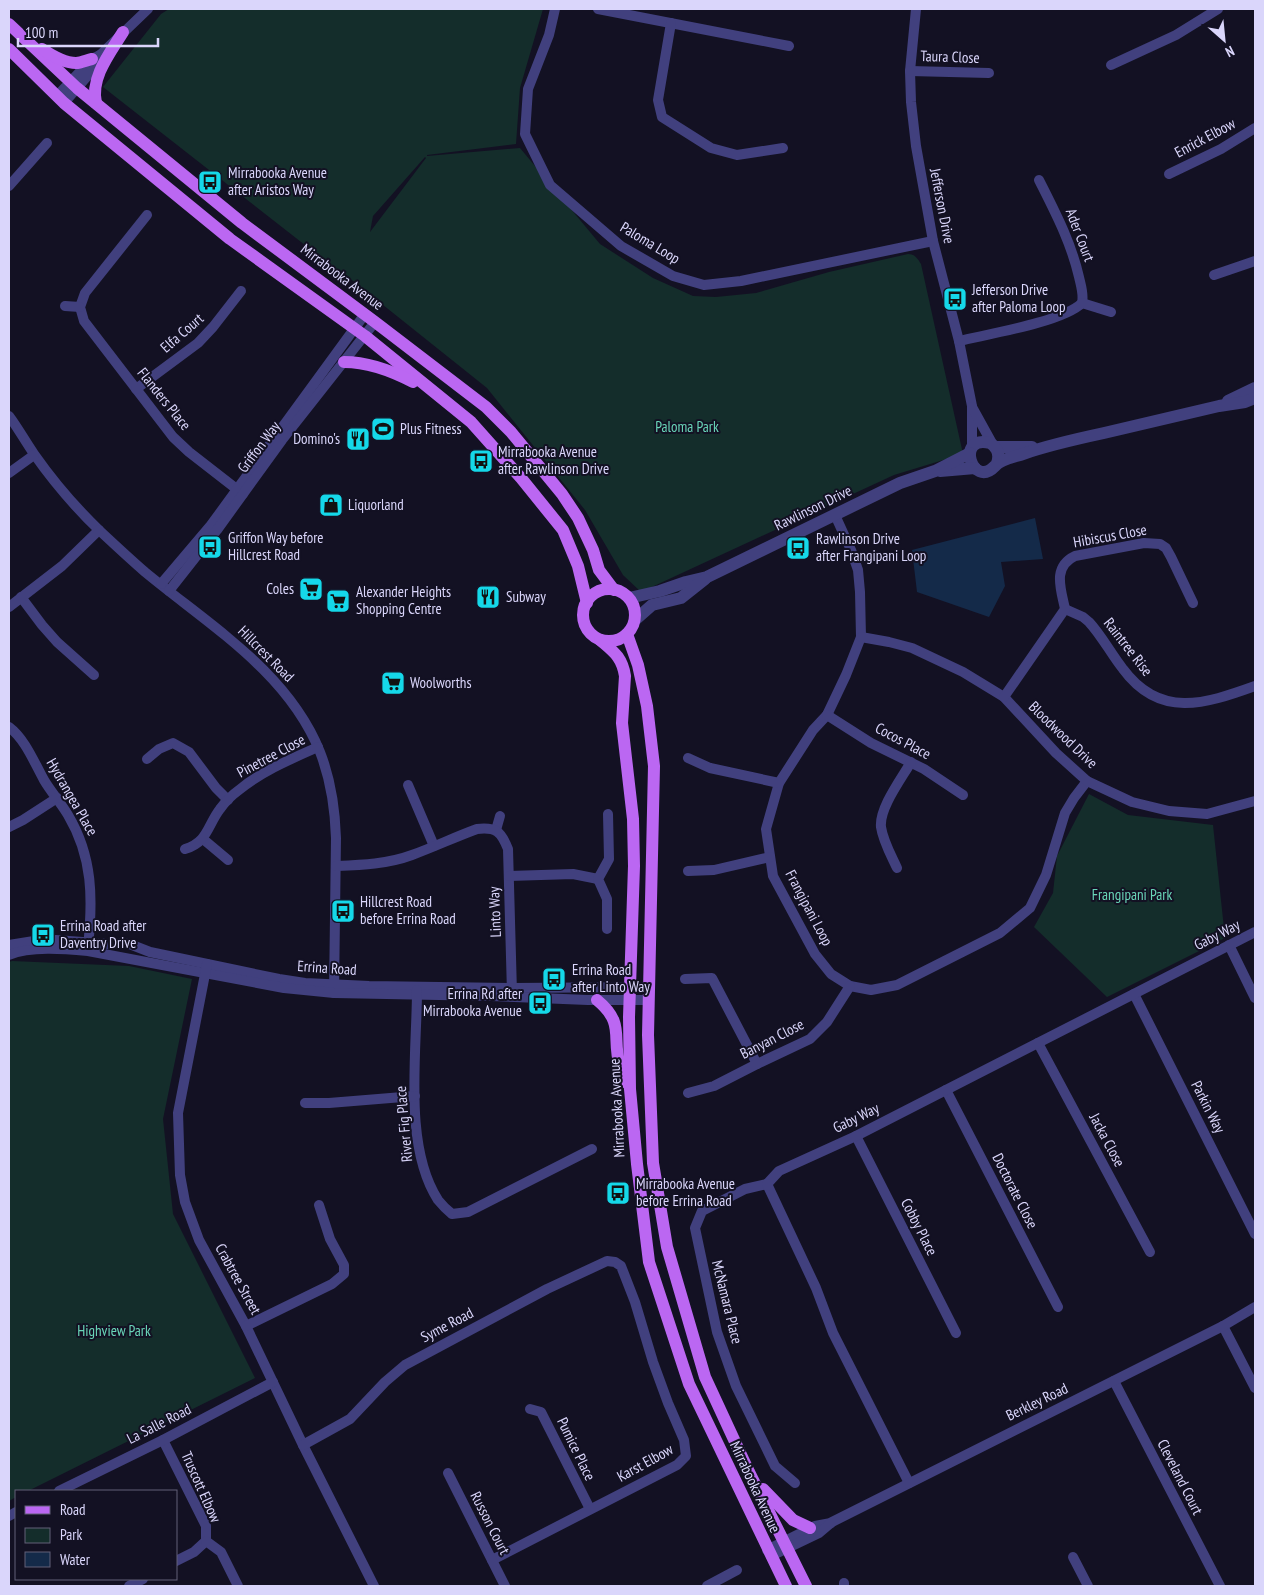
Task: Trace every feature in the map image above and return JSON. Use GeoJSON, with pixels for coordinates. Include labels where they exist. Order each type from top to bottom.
{"type":"FeatureCollection","features":[{"type":"Feature","properties":{"kind":"main road"},"geometry":{"type":"LineString","coordinates":[[13,28],[44,50],[62,59],[77,63],[96,57]]}},
{"type":"Feature","properties":{"kind":"main road","name":"Mirrabooka Avenue"},"geometry":{"type":"LineString","coordinates":[[13,28],[74,85],[242,223],[486,407],[511,432],[561,492],[578,518],[593,550],[599,570],[614,590],[629,598]]}},
{"type":"Feature","properties":{"kind":"main road"},"geometry":{"type":"LineString","coordinates":[[96,103],[94,91],[98,78],[123,32]]}},
{"type":"Feature","properties":{"kind":"main road","name":"Mirrabooka Avenue"},"geometry":{"type":"LineString","coordinates":[[9,49],[61,99],[230,239],[365,336],[470,422],[521,478],[563,530],[578,566],[587,603],[583,616],[584,623],[593,636],[619,657],[625,676],[622,723],[633,818],[634,866],[630,994],[630,1089],[649,1262],[689,1384],[786,1586]]}},
{"type":"Feature","properties":{"kind":"main road"},"geometry":{"type":"LineString","coordinates":[[344,362],[355,362],[393,372],[434,392]]}},
{"type":"Feature","properties":{"kind":"main road"},"geometry":{"type":"LineString","coordinates":[[587,603],[598,592],[614,590]]}},
{"type":"Feature","properties":{"kind":"main road"},"geometry":{"type":"LineString","coordinates":[[600,640],[614,641],[627,634],[632,628],[635,612],[629,598]]}},
{"type":"Feature","properties":{"kind":"main road","name":"Mirrabooka Avenue"},"geometry":{"type":"LineString","coordinates":[[627,634],[638,665],[647,706],[654,766],[648,993],[652,1163],[667,1248],[705,1377],[749,1472],[806,1586]]}},
{"type":"Feature","properties":{"kind":"main road"},"geometry":{"type":"LineString","coordinates":[[597,1000],[606,1008],[616,1027],[620,1066],[630,1089]]}},
{"type":"Feature","properties":{"kind":"main road"},"geometry":{"type":"LineString","coordinates":[[749,1472],[768,1496],[788,1516],[810,1528]]}},
{"type":"Feature","properties":{"kind":"street"},"geometry":{"type":"LineString","coordinates":[[61,99],[96,57],[148,9]]}},
{"type":"Feature","properties":{"kind":"street","name":"Paloma Loop"},"geometry":{"type":"LineString","coordinates":[[556,9],[549,35],[528,90],[526,134],[550,185],[621,246],[673,276],[704,285],[741,281],[933,241]]}},
{"type":"Feature","properties":{"kind":"street"},"geometry":{"type":"LineString","coordinates":[[598,9],[789,46]]}},
{"type":"Feature","properties":{"kind":"street","name":"Jefferson Drive"},"geometry":{"type":"LineString","coordinates":[[916,9],[910,71],[916,146],[933,241],[958,340],[972,406],[971,450]]}},
{"type":"Feature","properties":{"kind":"street"},"geometry":{"type":"LineString","coordinates":[[1111,65],[1176,36],[1218,9]]}},
{"type":"Feature","properties":{"kind":"street"},"geometry":{"type":"LineString","coordinates":[[671,23],[658,100],[662,117],[712,148],[737,155],[783,148]]}},
{"type":"Feature","properties":{"kind":"street","name":"Taura Close"},"geometry":{"type":"LineString","coordinates":[[910,71],[989,73]]}},
{"type":"Feature","properties":{"kind":"street","name":"Enrick Elbow"},"geometry":{"type":"LineString","coordinates":[[1169,174],[1221,149],[1255,128]]}},
{"type":"Feature","properties":{"kind":"street"},"geometry":{"type":"LineString","coordinates":[[9,186],[47,143]]}},
{"type":"Feature","properties":{"kind":"street","name":"Ader Court"},"geometry":{"type":"LineString","coordinates":[[1039,180],[1069,240],[1083,292],[1082,303]]}},
{"type":"Feature","properties":{"kind":"street"},"geometry":{"type":"LineString","coordinates":[[65,306],[80,307],[86,293],[147,215]]}},
{"type":"Feature","properties":{"kind":"street"},"geometry":{"type":"LineString","coordinates":[[1214,275],[1255,261]]}},
{"type":"Feature","properties":{"kind":"street","name":"Elfa Court"},"geometry":{"type":"LineString","coordinates":[[136,389],[198,343],[241,291]]}},
{"type":"Feature","properties":{"kind":"street"},"geometry":{"type":"LineString","coordinates":[[958,340],[1054,317],[1072,310],[1082,303],[1111,312]]}},
{"type":"Feature","properties":{"kind":"street","name":"Flanders Place"},"geometry":{"type":"LineString","coordinates":[[80,307],[84,321],[173,437],[189,452],[240,491]]}},
{"type":"Feature","properties":{"kind":"street","name":"Griffon Way"},"geometry":{"type":"LineString","coordinates":[[165,587],[218,530],[240,491],[354,328],[370,318]]}},
{"type":"Feature","properties":{"kind":"street","name":"Griffon Way"},"geometry":{"type":"LineString","coordinates":[[240,491],[365,336],[370,318]]}},
{"type":"Feature","properties":{"kind":"street","name":"Rawlinson Drive"},"geometry":{"type":"LineString","coordinates":[[1219,406],[1255,388]]}},
{"type":"Feature","properties":{"kind":"street","name":"Rawlinson Drive"},"geometry":{"type":"LineString","coordinates":[[935,471],[975,468],[986,471],[997,463],[1042,447],[1255,398]]}},
{"type":"Feature","properties":{"kind":"street","name":"Jefferson Drive"},"geometry":{"type":"LineString","coordinates":[[972,406],[994,446]]}},
{"type":"Feature","properties":{"kind":"street","name":"Hillcrest Road"},"geometry":{"type":"LineString","coordinates":[[9,416],[34,455],[64,492],[99,530],[255,662],[292,703],[306,725],[318,747],[325,766],[335,812],[334,988]]}},
{"type":"Feature","properties":{"kind":"street","name":"Rawlinson Drive"},"geometry":{"type":"LineString","coordinates":[[629,598],[707,577],[900,483],[935,471],[982,442],[987,442],[994,446],[1042,447]]}},
{"type":"Feature","properties":{"kind":"street"},"geometry":{"type":"LineString","coordinates":[[994,446],[998,455],[997,463]]}},
{"type":"Feature","properties":{"kind":"street"},"geometry":{"type":"LineString","coordinates":[[971,450],[970,461],[975,468]]}},
{"type":"Feature","properties":{"kind":"street"},"geometry":{"type":"LineString","coordinates":[[9,473],[34,455]]}},
{"type":"Feature","properties":{"kind":"street","name":"Frangipani Loop"},"geometry":{"type":"LineString","coordinates":[[835,515],[858,570],[861,637],[827,715],[813,730],[779,783],[766,829],[773,876],[815,954],[831,974],[850,986],[871,990],[898,985],[1000,933],[1030,908],[1046,875],[1066,812],[1087,781]]}},
{"type":"Feature","properties":{"kind":"street"},"geometry":{"type":"LineString","coordinates":[[9,607],[62,566],[99,530]]}},
{"type":"Feature","properties":{"kind":"street","name":"Hibiscus Close"},"geometry":{"type":"LineString","coordinates":[[1065,609],[1059,576],[1065,563],[1075,556],[1144,543],[1160,544],[1166,548],[1193,603]]}},
{"type":"Feature","properties":{"kind":"street","name":"Rawlinson Drive"},"geometry":{"type":"LineString","coordinates":[[635,620],[652,605],[681,598],[707,577]]}},
{"type":"Feature","properties":{"kind":"street"},"geometry":{"type":"LineString","coordinates":[[21,597],[57,642],[94,675]]}},
{"type":"Feature","properties":{"kind":"street"},"geometry":{"type":"LineString","coordinates":[[1004,697],[1065,609]]}},
{"type":"Feature","properties":{"kind":"street","name":"Raintree Rise"},"geometry":{"type":"LineString","coordinates":[[1065,609],[1083,617],[1089,622],[1122,669],[1135,683],[1143,690],[1163,700],[1186,704],[1203,702],[1229,696],[1255,686]]}},
{"type":"Feature","properties":{"kind":"street","name":"Bloodwood Drive"},"geometry":{"type":"LineString","coordinates":[[861,637],[912,648],[964,672],[1004,697],[1056,753],[1087,781],[1132,802],[1169,810],[1207,814],[1255,801]]}},
{"type":"Feature","properties":{"kind":"street","name":"Cocos Place"},"geometry":{"type":"LineString","coordinates":[[827,715],[871,743],[924,769],[963,795]]}},
{"type":"Feature","properties":{"kind":"street","name":"Hydrangea Place"},"geometry":{"type":"LineString","coordinates":[[9,727],[17,733],[46,784],[68,815],[80,837],[86,854],[91,894],[88,946]]}},
{"type":"Feature","properties":{"kind":"street"},"geometry":{"type":"LineString","coordinates":[[147,759],[160,748],[173,743],[189,752],[216,788],[228,800]]}},
{"type":"Feature","properties":{"kind":"street","name":"Pinetree Close"},"geometry":{"type":"LineString","coordinates":[[203,839],[219,810],[239,790],[268,771],[318,747]]}},
{"type":"Feature","properties":{"kind":"street"},"geometry":{"type":"LineString","coordinates":[[688,758],[710,768],[779,783]]}},
{"type":"Feature","properties":{"kind":"street"},"geometry":{"type":"LineString","coordinates":[[896,868],[884,838],[881,821],[885,808],[911,762]]}},
{"type":"Feature","properties":{"kind":"street"},"geometry":{"type":"LineString","coordinates":[[408,786],[434,846]]}},
{"type":"Feature","properties":{"kind":"street"},"geometry":{"type":"LineString","coordinates":[[9,828],[57,798]]}},
{"type":"Feature","properties":{"kind":"street"},"geometry":{"type":"LineString","coordinates":[[598,879],[609,859],[608,814]]}},
{"type":"Feature","properties":{"kind":"street"},"geometry":{"type":"LineString","coordinates":[[336,866],[379,863],[412,856],[477,829],[496,830],[500,816]]}},
{"type":"Feature","properties":{"kind":"street","name":"Linto Way"},"geometry":{"type":"LineString","coordinates":[[496,830],[504,838],[508,849],[512,992]]}},
{"type":"Feature","properties":{"kind":"street"},"geometry":{"type":"LineString","coordinates":[[186,849],[203,839],[228,860]]}},
{"type":"Feature","properties":{"kind":"street"},"geometry":{"type":"LineString","coordinates":[[688,871],[714,870],[770,857]]}},
{"type":"Feature","properties":{"kind":"street"},"geometry":{"type":"LineString","coordinates":[[509,876],[573,874],[598,879]]}},
{"type":"Feature","properties":{"kind":"street"},"geometry":{"type":"LineString","coordinates":[[598,879],[607,899],[607,929]]}},
{"type":"Feature","properties":{"kind":"street","name":"Gaby Way"},"geometry":{"type":"LineString","coordinates":[[767,1184],[779,1172],[856,1136],[1255,932]]}},
{"type":"Feature","properties":{"kind":"street","name":"Errina Road"},"geometry":{"type":"LineString","coordinates":[[9,945],[41,941],[88,946],[206,968],[284,988],[648,993]]}},
{"type":"Feature","properties":{"kind":"street","name":"Errina Road"},"geometry":{"type":"LineString","coordinates":[[9,955],[28,950],[88,946]]}},
{"type":"Feature","properties":{"kind":"street"},"geometry":{"type":"LineString","coordinates":[[1229,946],[1255,998]]}},
{"type":"Feature","properties":{"kind":"street","name":"Crabtree Street"},"geometry":{"type":"LineString","coordinates":[[206,968],[178,1113],[180,1175],[185,1202],[199,1240],[246,1326],[302,1445],[374,1586]]}},
{"type":"Feature","properties":{"kind":"street"},"geometry":{"type":"LineString","coordinates":[[684,979],[712,978],[757,1064]]}},
{"type":"Feature","properties":{"kind":"street","name":"Banyan Close"},"geometry":{"type":"LineString","coordinates":[[688,1093],[714,1086],[810,1039],[827,1022],[850,986]]}},
{"type":"Feature","properties":{"kind":"street","name":"River Fig Place"},"geometry":{"type":"LineString","coordinates":[[417,991],[415,1096],[418,1148],[421,1162],[439,1201],[452,1214],[468,1212],[592,1149]]}},
{"type":"Feature","properties":{"kind":"street","name":"Errina Road"},"geometry":{"type":"LineString","coordinates":[[512,992],[597,1000],[630,994]]}},
{"type":"Feature","properties":{"kind":"street","name":"Parkin Way"},"geometry":{"type":"LineString","coordinates":[[1134,994],[1255,1234]]}},
{"type":"Feature","properties":{"kind":"street","name":"Jacka Close"},"geometry":{"type":"LineString","coordinates":[[1038,1042],[1150,1252]]}},
{"type":"Feature","properties":{"kind":"street","name":"Doctorate Close"},"geometry":{"type":"LineString","coordinates":[[946,1090],[1058,1307]]}},
{"type":"Feature","properties":{"kind":"street"},"geometry":{"type":"LineString","coordinates":[[305,1103],[329,1103],[415,1096]]}},
{"type":"Feature","properties":{"kind":"street","name":"Cobby Place"},"geometry":{"type":"LineString","coordinates":[[856,1136],[956,1332]]}},
{"type":"Feature","properties":{"kind":"street"},"geometry":{"type":"LineString","coordinates":[[767,1184],[816,1288],[833,1333],[909,1483]]}},
{"type":"Feature","properties":{"kind":"street","name":"McNamara Place"},"geometry":{"type":"LineString","coordinates":[[767,1184],[745,1189],[702,1211],[695,1228],[717,1332],[736,1386],[775,1466],[795,1483]]}},
{"type":"Feature","properties":{"kind":"street"},"geometry":{"type":"LineString","coordinates":[[246,1326],[332,1284],[344,1274],[344,1265],[330,1239],[318,1205]]}},
{"type":"Feature","properties":{"kind":"street","name":"Syme Road"},"geometry":{"type":"LineString","coordinates":[[302,1445],[350,1419],[384,1382],[405,1365],[547,1289],[608,1261],[615,1262],[621,1266]]}},
{"type":"Feature","properties":{"kind":"street","name":"Karst Elbow"},"geometry":{"type":"LineString","coordinates":[[492,1560],[677,1465],[686,1456],[684,1440],[653,1362],[635,1302],[621,1266]]}},
{"type":"Feature","properties":{"kind":"street","name":"Berkley Road"},"geometry":{"type":"LineString","coordinates":[[785,1545],[810,1528],[832,1522],[1223,1326],[1255,1308]]}},
{"type":"Feature","properties":{"kind":"street"},"geometry":{"type":"LineString","coordinates":[[1223,1326],[1255,1388]]}},
{"type":"Feature","properties":{"kind":"street","name":"Cleveland Court"},"geometry":{"type":"LineString","coordinates":[[1114,1381],[1220,1586]]}},
{"type":"Feature","properties":{"kind":"street","name":"La Salle Road"},"geometry":{"type":"LineString","coordinates":[[61,1490],[163,1440],[273,1382]]}},
{"type":"Feature","properties":{"kind":"street","name":"Pumice Place"},"geometry":{"type":"LineString","coordinates":[[530,1408],[541,1412],[590,1509]]}},
{"type":"Feature","properties":{"kind":"street","name":"Truscott Elbow"},"geometry":{"type":"LineString","coordinates":[[163,1440],[206,1526],[206,1541],[194,1552],[178,1560]]}},
{"type":"Feature","properties":{"kind":"street","name":"Russon Court"},"geometry":{"type":"LineString","coordinates":[[448,1473],[505,1586]]}},
{"type":"Feature","properties":{"kind":"street","name":"Berkley Road"},"geometry":{"type":"LineString","coordinates":[[769,1553],[819,1533],[832,1522]]}},
{"type":"Feature","properties":{"kind":"street"},"geometry":{"type":"LineString","coordinates":[[206,1541],[221,1552],[238,1586]]}},
{"type":"Feature","properties":{"kind":"street"},"geometry":{"type":"LineString","coordinates":[[1073,1557],[1088,1586]]}},
{"type":"Feature","properties":{"kind":"street"},"geometry":{"type":"LineString","coordinates":[[708,1586],[737,1570]]}},
{"type":"Feature","properties":{"kind":"street"},"geometry":{"type":"LineString","coordinates":[[129,1586],[141,1580]]}},
{"type":"Feature","properties":{"kind":"green space","name":"Paloma Park"},"geometry":{"type":"Polygon","coordinates":[[[169,9],[543,9],[520,88],[516,144],[427,156],[520,148],[600,244],[653,278],[693,296],[716,297],[756,293],[829,272],[908,254],[914,256],[921,264],[963,454],[894,475],[641,592],[623,575],[585,510],[487,388],[343,273],[103,87],[161,14],[169,9]],[[426,158],[373,216],[370,232],[426,158]]]}},
{"type":"Feature","properties":{"kind":"green space","name":"Frangipani Park"},"geometry":{"type":"Polygon","coordinates":[[[1089,794],[1128,815],[1213,825],[1225,938],[1107,997],[1034,927],[1053,893],[1057,856],[1089,794]]]}},
{"type":"Feature","properties":{"kind":"green space","name":"Highview Park"},"geometry":{"type":"Polygon","coordinates":[[[9,962],[129,966],[192,979],[163,1119],[173,1214],[255,1378],[30,1490],[15,1490],[15,1498],[9,1501],[9,962]]]}},
{"type":"Feature","properties":{"kind":"water"},"geometry":{"type":"Polygon","coordinates":[[[1035,518],[1043,559],[1001,562],[1005,586],[989,617],[917,592],[912,550],[1035,518]]]}},
{"type":"Feature","properties":{"kind":"place","name":"Mirrabooka Avenue after Aristos Way"},"geometry":{"type":"Point","coordinates":[210,182]}},
{"type":"Feature","properties":{"kind":"place","name":"Jefferson Drive after Paloma Loop"},"geometry":{"type":"Point","coordinates":[955,299]}},
{"type":"Feature","properties":{"kind":"place","name":"Plus Fitness"},"geometry":{"type":"Point","coordinates":[383,429]}},
{"type":"Feature","properties":{"kind":"place","name":"Domino's"},"geometry":{"type":"Point","coordinates":[358,439]}},
{"type":"Feature","properties":{"kind":"place","name":"Mirrabooka Avenue after Rawlinson Drive"},"geometry":{"type":"Point","coordinates":[481,461]}},
{"type":"Feature","properties":{"kind":"place","name":"Liquorland"},"geometry":{"type":"Point","coordinates":[331,505]}},
{"type":"Feature","properties":{"kind":"place","name":"Griffon Way before Hillcrest Road"},"geometry":{"type":"Point","coordinates":[210,547]}},
{"type":"Feature","properties":{"kind":"place","name":"Rawlinson Drive after Frangipani Loop"},"geometry":{"type":"Point","coordinates":[798,548]}},
{"type":"Feature","properties":{"kind":"place","name":"Coles"},"geometry":{"type":"Point","coordinates":[311,589]}},
{"type":"Feature","properties":{"kind":"place","name":"Subway"},"geometry":{"type":"Point","coordinates":[488,597]}},
{"type":"Feature","properties":{"kind":"place","name":"Alexander Heights Shopping Centre"},"geometry":{"type":"Point","coordinates":[338,601]}},
{"type":"Feature","properties":{"kind":"place","name":"Woolworths"},"geometry":{"type":"Point","coordinates":[393,683]}},
{"type":"Feature","properties":{"kind":"place","name":"Hillcrest Road before Errina Road"},"geometry":{"type":"Point","coordinates":[343,911]}},
{"type":"Feature","properties":{"kind":"place","name":"Errina Road after Daventry Drive"},"geometry":{"type":"Point","coordinates":[43,935]}},
{"type":"Feature","properties":{"kind":"place","name":"Errina Road after Linto Way"},"geometry":{"type":"Point","coordinates":[554,979]}},
{"type":"Feature","properties":{"kind":"place","name":"Errina Rd after Mirrabooka Avenue"},"geometry":{"type":"Point","coordinates":[540,1003]}},
{"type":"Feature","properties":{"kind":"place","name":"Mirrabooka Avenue before Errina Road"},"geometry":{"type":"Point","coordinates":[618,1193]}}]}
